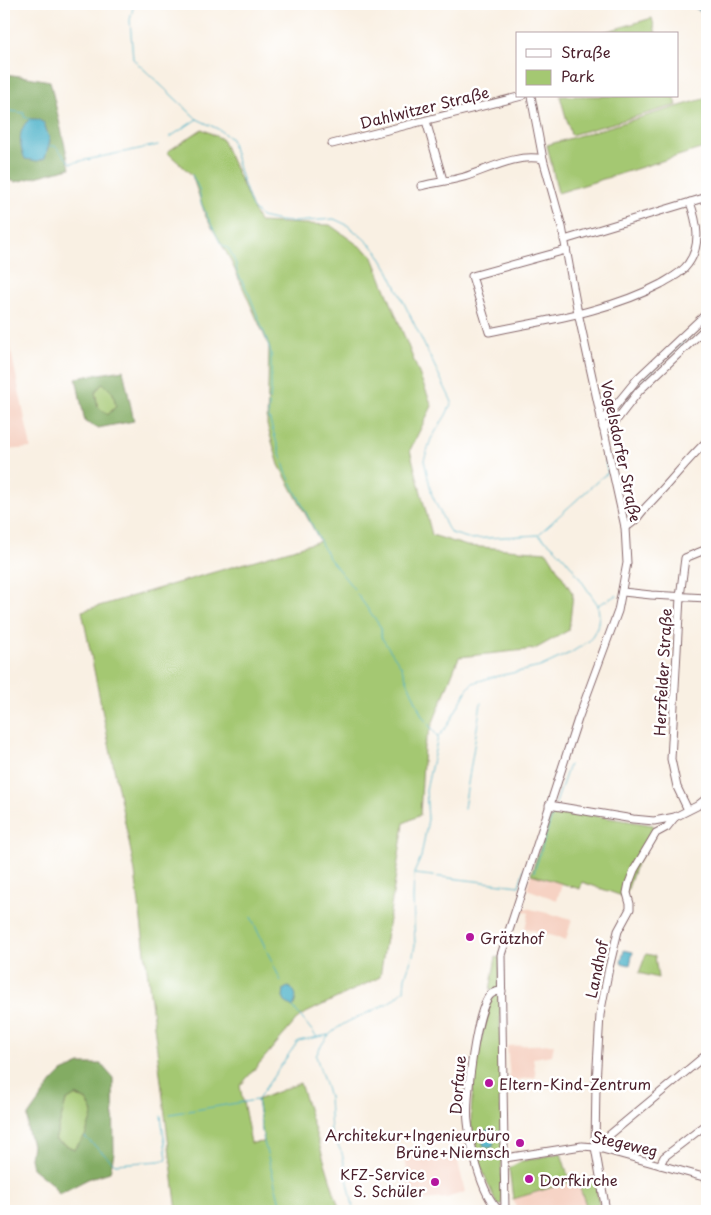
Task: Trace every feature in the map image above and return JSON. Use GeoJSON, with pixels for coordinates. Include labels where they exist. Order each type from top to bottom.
{"type":"FeatureCollection","features":[{"type":"Feature","properties":{"kind":"street","name":"Dahlwitzer Straße"},"geometry":{"type":"LineString","coordinates":[[332,144],[516,98]]}},
{"type":"Feature","properties":{"kind":"street","name":"Vogelsdorfer Straße"},"geometry":{"type":"LineString","coordinates":[[531,98],[564,240],[625,528],[627,563],[623,592],[614,623],[578,719],[549,805]]}},
{"type":"Feature","properties":{"kind":"street"},"geometry":{"type":"LineString","coordinates":[[426,121],[443,180]]}},
{"type":"Feature","properties":{"kind":"street"},"geometry":{"type":"LineString","coordinates":[[422,186],[443,180],[454,180],[509,162],[532,157],[544,159]]}},
{"type":"Feature","properties":{"kind":"street"},"geometry":{"type":"LineString","coordinates":[[564,240],[707,197]]}},
{"type":"Feature","properties":{"kind":"street"},"geometry":{"type":"LineString","coordinates":[[566,250],[472,276],[489,332],[579,313],[616,303],[641,294],[674,277],[688,265],[694,254],[698,234],[690,202]]}},
{"type":"Feature","properties":{"kind":"street"},"geometry":{"type":"LineString","coordinates":[[601,419],[607,416],[638,378],[707,314]]}},
{"type":"Feature","properties":{"kind":"street"},"geometry":{"type":"LineString","coordinates":[[603,428],[615,422],[640,391],[707,328]]}},
{"type":"Feature","properties":{"kind":"street"},"geometry":{"type":"LineString","coordinates":[[625,528],[637,520],[707,441]]}},
{"type":"Feature","properties":{"kind":"street","name":"Herzfelder Straße"},"geometry":{"type":"LineString","coordinates":[[688,810],[677,787],[670,759],[680,597],[685,558],[707,550]]}},
{"type":"Feature","properties":{"kind":"street"},"geometry":{"type":"LineString","coordinates":[[623,592],[707,598]]}},
{"type":"Feature","properties":{"kind":"street"},"geometry":{"type":"LineString","coordinates":[[549,805],[654,821],[675,817],[697,806],[707,798]]}},
{"type":"Feature","properties":{"kind":"street","name":"Dorfaue"},"geometry":{"type":"LineString","coordinates":[[502,991],[490,995],[486,1001],[478,1030],[472,1063],[468,1120],[476,1164],[495,1206],[498,1209],[505,1210],[505,1158],[502,991],[501,964],[503,950],[549,805]]}},
{"type":"Feature","properties":{"kind":"street","name":"Landhof"},"geometry":{"type":"LineString","coordinates":[[606,1211],[596,1147],[596,1083],[600,1015],[618,931],[630,909],[627,893],[629,883],[634,870],[656,833],[667,827],[675,817]]}},
{"type":"Feature","properties":{"kind":"street"},"geometry":{"type":"LineString","coordinates":[[596,1147],[707,1054]]}},
{"type":"Feature","properties":{"kind":"street"},"geometry":{"type":"LineString","coordinates":[[660,1165],[664,1157],[707,1124]]}},
{"type":"Feature","properties":{"kind":"street","name":"Stegeweg"},"geometry":{"type":"LineString","coordinates":[[505,1158],[582,1146],[596,1147],[707,1178]]}},
{"type":"Feature","properties":{"kind":"shaded area"},"geometry":{"type":"Polygon","coordinates":[[[4,305],[11,351],[31,448],[4,450],[4,305]]]}},
{"type":"Feature","properties":{"kind":"shaded area"},"geometry":{"type":"Polygon","coordinates":[[[531,874],[562,884],[557,900],[527,889],[531,874]]]}},
{"type":"Feature","properties":{"kind":"shaded area"},"geometry":{"type":"Polygon","coordinates":[[[522,907],[572,919],[566,940],[525,928],[529,913],[521,910],[522,907]]]}},
{"type":"Feature","properties":{"kind":"shaded area"},"geometry":{"type":"Polygon","coordinates":[[[554,1044],[552,1055],[533,1058],[536,1077],[510,1081],[507,1046],[554,1044]]]}},
{"type":"Feature","properties":{"kind":"shaded area","name":"KFZ-Service S. Schüler"},"geometry":{"type":"Polygon","coordinates":[[[456,1153],[465,1192],[447,1198],[411,1201],[405,1156],[456,1153]]]}},
{"type":"Feature","properties":{"kind":"shaded area"},"geometry":{"type":"Polygon","coordinates":[[[596,1176],[602,1211],[517,1211],[513,1199],[596,1176]]]}},
{"type":"Feature","properties":{"kind":"green space"},"geometry":{"type":"Polygon","coordinates":[[[652,18],[656,32],[605,32],[652,18]]]}},
{"type":"Feature","properties":{"kind":"green space"},"geometry":{"type":"Polygon","coordinates":[[[4,74],[50,81],[70,168],[16,182],[4,179],[4,74]],[[44,123],[21,150],[50,141],[44,123]]]}},
{"type":"Feature","properties":{"kind":"green space"},"geometry":{"type":"Polygon","coordinates":[[[561,98],[675,98],[677,105],[571,135],[561,98]]]}},
{"type":"Feature","properties":{"kind":"green space"},"geometry":{"type":"Polygon","coordinates":[[[707,98],[707,147],[558,193],[547,145],[707,98]]]}},
{"type":"Feature","properties":{"kind":"green space"},"geometry":{"type":"Polygon","coordinates":[[[202,129],[222,139],[259,222],[330,225],[372,255],[432,406],[410,450],[432,535],[467,546],[547,552],[573,594],[569,630],[535,649],[459,657],[424,745],[420,815],[404,823],[380,977],[300,1016],[240,1086],[251,1143],[264,1142],[257,1100],[300,1083],[340,1211],[177,1211],[135,872],[82,611],[320,541],[279,465],[267,425],[269,346],[230,259],[206,217],[192,175],[167,152],[202,129]]]}},
{"type":"Feature","properties":{"kind":"green space"},"geometry":{"type":"Polygon","coordinates":[[[123,370],[134,421],[98,428],[85,422],[76,378],[123,370]],[[103,383],[95,392],[98,407],[108,415],[116,406],[113,393],[103,383]]]}},
{"type":"Feature","properties":{"kind":"green space"},"geometry":{"type":"Polygon","coordinates":[[[103,383],[113,393],[116,406],[108,415],[98,407],[95,392],[103,383]]]}},
{"type":"Feature","properties":{"kind":"green space"},"geometry":{"type":"Polygon","coordinates":[[[707,449],[707,481],[700,456],[707,449]]]}},
{"type":"Feature","properties":{"kind":"green space"},"geometry":{"type":"Polygon","coordinates":[[[553,809],[653,825],[655,834],[636,865],[625,897],[582,882],[580,889],[531,874],[553,809]]]}},
{"type":"Feature","properties":{"kind":"green space"},"geometry":{"type":"Polygon","coordinates":[[[646,954],[655,956],[658,978],[639,973],[646,954]]]}},
{"type":"Feature","properties":{"kind":"green space"},"geometry":{"type":"Polygon","coordinates":[[[496,957],[500,958],[499,989],[490,990],[496,957]]]}},
{"type":"Feature","properties":{"kind":"green space"},"geometry":{"type":"Polygon","coordinates":[[[500,992],[502,1202],[501,1205],[498,1205],[480,1163],[474,1142],[471,1106],[489,1003],[500,992]]]}},
{"type":"Feature","properties":{"kind":"green space"},"geometry":{"type":"Polygon","coordinates":[[[80,1064],[101,1064],[113,1078],[114,1153],[110,1172],[88,1179],[59,1194],[53,1185],[32,1168],[30,1158],[32,1145],[27,1128],[28,1116],[52,1082],[62,1072],[80,1064]],[[76,1095],[66,1101],[55,1140],[74,1149],[85,1136],[93,1113],[87,1101],[76,1095]]]}},
{"type":"Feature","properties":{"kind":"green space"},"geometry":{"type":"Polygon","coordinates":[[[75,1095],[87,1101],[93,1113],[85,1137],[74,1149],[55,1140],[66,1101],[75,1095]]]}},
{"type":"Feature","properties":{"kind":"green space"},"geometry":{"type":"Polygon","coordinates":[[[561,1153],[570,1182],[513,1199],[509,1168],[522,1161],[561,1153]]]}},
{"type":"Feature","properties":{"kind":"green space"},"geometry":{"type":"Polygon","coordinates":[[[594,1177],[599,1204],[587,1208],[578,1183],[594,1177]]]}},
{"type":"Feature","properties":{"kind":"water"},"geometry":{"type":"Polygon","coordinates":[[[707,4],[707,17],[693,6],[707,4]]]}},
{"type":"Feature","properties":{"kind":"water"},"geometry":{"type":"Polygon","coordinates":[[[30,119],[37,119],[44,123],[50,141],[45,158],[38,161],[25,159],[21,149],[21,133],[30,119]]]}},
{"type":"Feature","properties":{"kind":"water"},"geometry":{"type":"Polygon","coordinates":[[[624,950],[633,952],[630,965],[621,963],[624,950]]]}},
{"type":"Feature","properties":{"kind":"water"},"geometry":{"type":"Polygon","coordinates":[[[288,987],[294,991],[296,996],[293,1007],[285,1002],[283,997],[284,989],[288,987]]]}},
{"type":"Feature","properties":{"kind":"water"},"geometry":{"type":"Polygon","coordinates":[[[489,1129],[495,1133],[493,1147],[489,1148],[483,1145],[483,1135],[489,1129]]]}},
{"type":"Feature","properties":{"kind":"waterway"},"geometry":{"type":"LineString","coordinates":[[134,4],[130,20],[133,59],[197,119],[218,129],[231,139],[252,207],[261,217],[294,222],[334,219],[347,225],[377,251],[452,402],[431,439],[424,460],[432,495],[451,533],[471,539],[538,535],[564,558],[598,605],[597,628],[589,641],[572,652],[540,667],[473,683],[468,688],[448,725],[438,737],[426,790],[428,819],[421,857],[414,873],[415,945],[405,977],[404,990],[387,1004],[336,1029],[326,1038],[316,1056],[329,1097],[331,1132],[342,1153],[354,1211]]}},
{"type":"Feature","properties":{"kind":"waterway"},"geometry":{"type":"LineString","coordinates":[[4,110],[24,113],[24,117],[30,119]]}},
{"type":"Feature","properties":{"kind":"waterway"},"geometry":{"type":"LineString","coordinates":[[170,137],[197,119]]}},
{"type":"Feature","properties":{"kind":"waterway"},"geometry":{"type":"LineString","coordinates":[[49,146],[55,146],[71,163],[158,145]]}},
{"type":"Feature","properties":{"kind":"waterway"},"geometry":{"type":"LineString","coordinates":[[192,175],[199,189],[201,203],[221,244],[229,249],[267,340],[271,353],[271,389],[268,415],[286,472],[329,558],[354,589]]}},
{"type":"Feature","properties":{"kind":"waterway"},"geometry":{"type":"LineString","coordinates":[[4,277],[5,287]]}},
{"type":"Feature","properties":{"kind":"waterway"},"geometry":{"type":"LineString","coordinates":[[611,420],[642,381],[707,320]]}},
{"type":"Feature","properties":{"kind":"waterway"},"geometry":{"type":"LineString","coordinates":[[539,534],[608,473],[599,436],[601,433]]}},
{"type":"Feature","properties":{"kind":"waterway"},"geometry":{"type":"LineString","coordinates":[[357,594],[381,628],[381,637],[401,666],[422,716],[438,737]]}},
{"type":"Feature","properties":{"kind":"waterway"},"geometry":{"type":"LineString","coordinates":[[598,605],[617,596]]}},
{"type":"Feature","properties":{"kind":"waterway"},"geometry":{"type":"LineString","coordinates":[[464,808],[481,703]]}},
{"type":"Feature","properties":{"kind":"waterway"},"geometry":{"type":"LineString","coordinates":[[556,803],[569,765]]}},
{"type":"Feature","properties":{"kind":"waterway"},"geometry":{"type":"LineString","coordinates":[[534,872],[554,810]]}},
{"type":"Feature","properties":{"kind":"waterway"},"geometry":{"type":"LineString","coordinates":[[415,874],[519,886],[524,869]]}},
{"type":"Feature","properties":{"kind":"waterway"},"geometry":{"type":"LineString","coordinates":[[251,917],[281,981]]}},
{"type":"Feature","properties":{"kind":"waterway"},"geometry":{"type":"LineString","coordinates":[[293,1007],[317,1037]]}},
{"type":"Feature","properties":{"kind":"waterway"},"geometry":{"type":"LineString","coordinates":[[282,1211],[264,1142],[257,1100],[298,1041],[328,1035]]}},
{"type":"Feature","properties":{"kind":"waterway"},"geometry":{"type":"LineString","coordinates":[[170,1114],[256,1100]]}},
{"type":"Feature","properties":{"kind":"waterway"},"geometry":{"type":"LineString","coordinates":[[85,1137],[115,1164],[160,1161],[167,1159],[161,1116]]}},
{"type":"Feature","properties":{"kind":"place","name":"Grätzhof"},"geometry":{"type":"Point","coordinates":[470,937]}},
{"type":"Feature","properties":{"kind":"place","name":"Eltern-Kind-Zentrum"},"geometry":{"type":"Point","coordinates":[489,1083]}},
{"type":"Feature","properties":{"kind":"place","name":"Architekur+Ingenieurbüro Brüne+Niemsch"},"geometry":{"type":"Point","coordinates":[520,1143]}},
{"type":"Feature","properties":{"kind":"place","name":"Dorfkirche"},"geometry":{"type":"Point","coordinates":[529,1179]}},
{"type":"Feature","properties":{"kind":"place","name":"KFZ-Service S. Schüler"},"geometry":{"type":"Point","coordinates":[435,1182]}}]}
